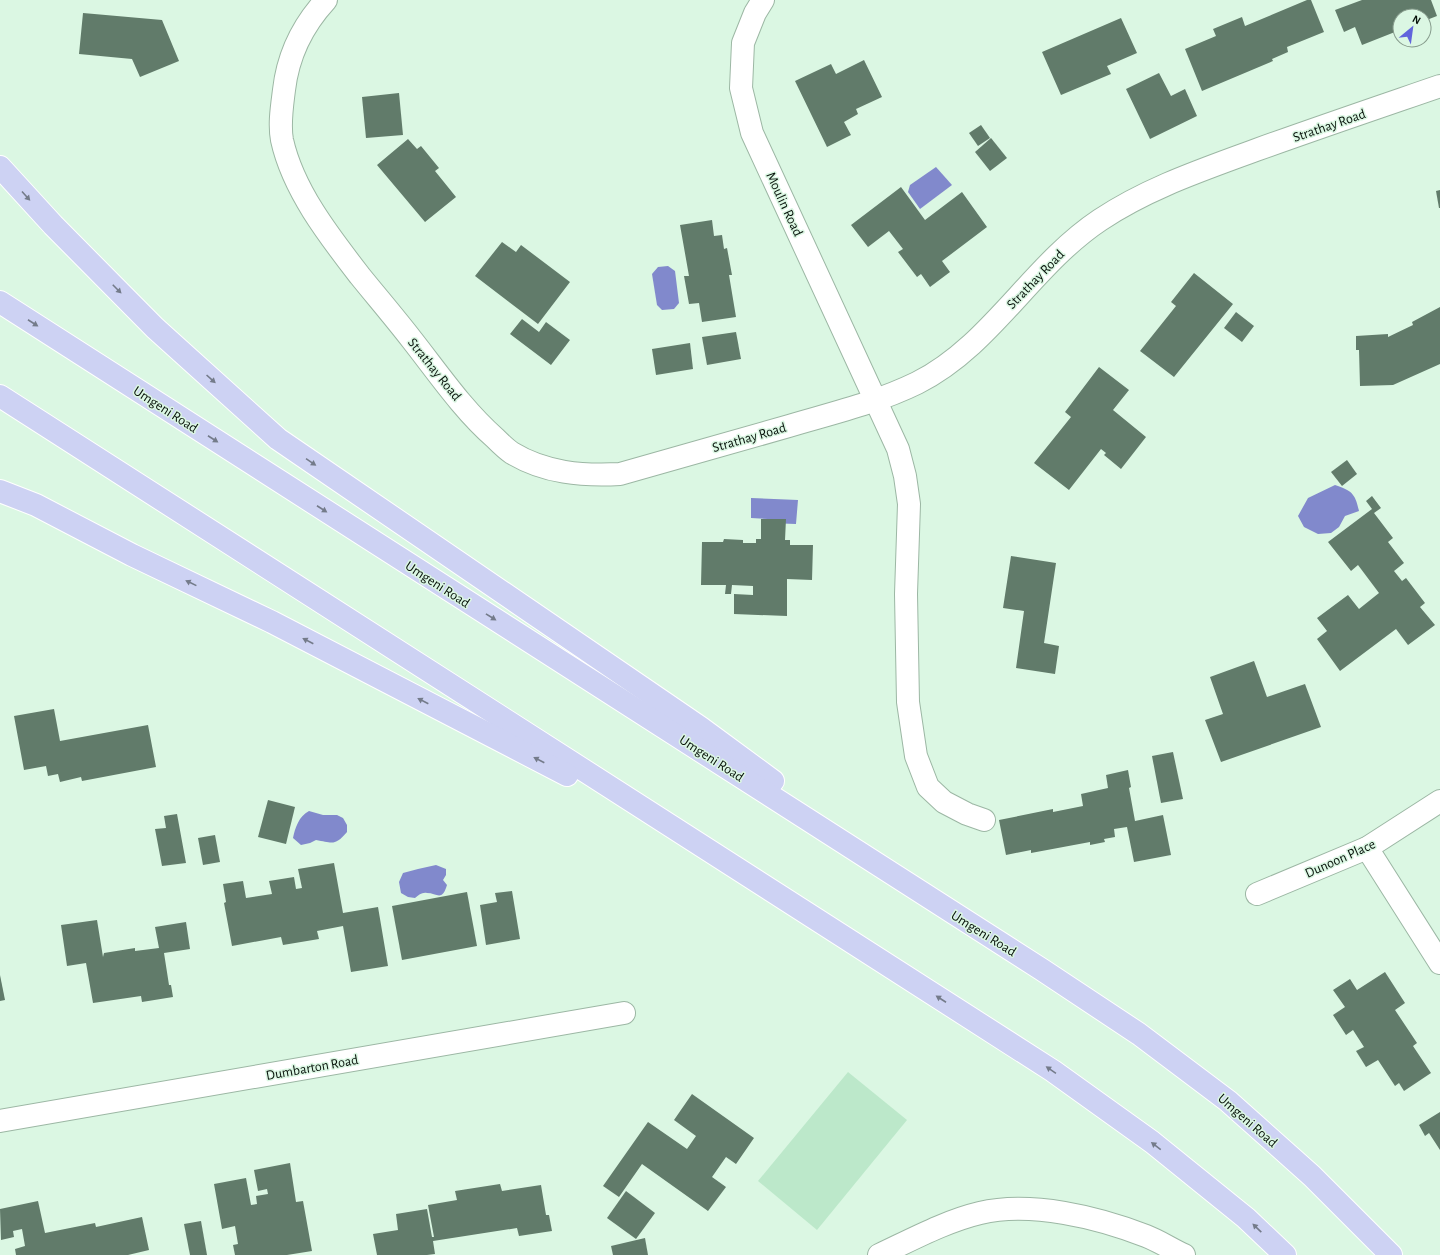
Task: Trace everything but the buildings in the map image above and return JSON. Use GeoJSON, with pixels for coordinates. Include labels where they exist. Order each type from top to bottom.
{"type":"FeatureCollection","features":[{"type":"Feature","properties":{"kind":"highway"},"geometry":{"type":"LineString","coordinates":[[0,167],[53,225],[155,328],[278,439],[701,728],[943,907]]}},
{"type":"Feature","properties":{"kind":"highway","name":"Umgeni Road"},"geometry":{"type":"LineString","coordinates":[[0,302],[1041,969],[1139,1034],[1228,1101],[1312,1176],[1391,1255]]}},
{"type":"Feature","properties":{"kind":"highway"},"geometry":{"type":"LineString","coordinates":[[0,396],[1053,1071],[1158,1147],[1246,1218],[1285,1255]]}},
{"type":"Feature","properties":{"kind":"highway"},"geometry":{"type":"LineString","coordinates":[[0,491],[36,505],[132,555],[272,622],[685,836]]}},
{"type":"Feature","properties":{"kind":"street","name":"Strathay Road"},"geometry":{"type":"LineString","coordinates":[[326,0],[314,14],[297,39],[286,74],[281,110],[282,139],[290,164],[304,196],[328,236],[480,424],[511,452],[538,466],[564,473],[594,476],[620,474],[876,401],[918,382],[956,359],[982,334],[1048,264],[1073,240],[1099,220],[1138,198],[1187,175],[1440,86]]}},
{"type":"Feature","properties":{"kind":"street","name":"Moulin Road"},"geometry":{"type":"LineString","coordinates":[[763,0],[755,12],[743,43],[741,88],[752,133],[898,449],[905,476],[909,504],[906,594],[908,702],[916,756],[928,787],[944,802],[967,814],[984,820]]}},
{"type":"Feature","properties":{"kind":"street","name":"Dunoon Place"},"geometry":{"type":"LineString","coordinates":[[1257,894],[1367,848],[1440,801]]}},
{"type":"Feature","properties":{"kind":"street"},"geometry":{"type":"LineString","coordinates":[[1367,848],[1440,963]]}},
{"type":"Feature","properties":{"kind":"street","name":"Dumbarton Road"},"geometry":{"type":"LineString","coordinates":[[0,1121],[624,1013]]}},
{"type":"Feature","properties":{"kind":"street"},"geometry":{"type":"LineString","coordinates":[[879,1255],[934,1229],[980,1213],[1015,1208],[1063,1213],[1105,1222],[1147,1237],[1184,1255]]}},
{"type":"Feature","properties":{"kind":"green space"},"geometry":{"type":"Polygon","coordinates":[[[848,1072],[907,1120],[817,1230],[758,1181],[848,1072]]]}},
{"type":"Feature","properties":{"kind":"water"},"geometry":{"type":"Polygon","coordinates":[[[936,167],[952,185],[920,209],[908,192],[910,185],[936,167]]]}},
{"type":"Feature","properties":{"kind":"water"},"geometry":{"type":"Polygon","coordinates":[[[668,266],[675,271],[679,303],[674,309],[662,310],[657,305],[652,274],[658,267],[668,266]]]}},
{"type":"Feature","properties":{"kind":"water"},"geometry":{"type":"Polygon","coordinates":[[[1335,485],[1349,491],[1354,496],[1359,511],[1345,516],[1339,527],[1331,533],[1318,534],[1304,527],[1298,516],[1308,498],[1335,485]]]}},
{"type":"Feature","properties":{"kind":"water"},"geometry":{"type":"Polygon","coordinates":[[[751,498],[798,500],[796,524],[768,523],[768,519],[751,518],[751,498]]]}},
{"type":"Feature","properties":{"kind":"water"},"geometry":{"type":"Polygon","coordinates":[[[309,811],[323,815],[337,815],[343,818],[347,825],[347,832],[339,840],[333,842],[316,840],[301,845],[293,838],[296,826],[300,819],[309,811]]]}},
{"type":"Feature","properties":{"kind":"water"},"geometry":{"type":"Polygon","coordinates":[[[436,865],[446,869],[446,875],[443,880],[447,885],[441,895],[424,893],[415,898],[408,897],[401,893],[399,882],[403,873],[436,865]]]}}]}
